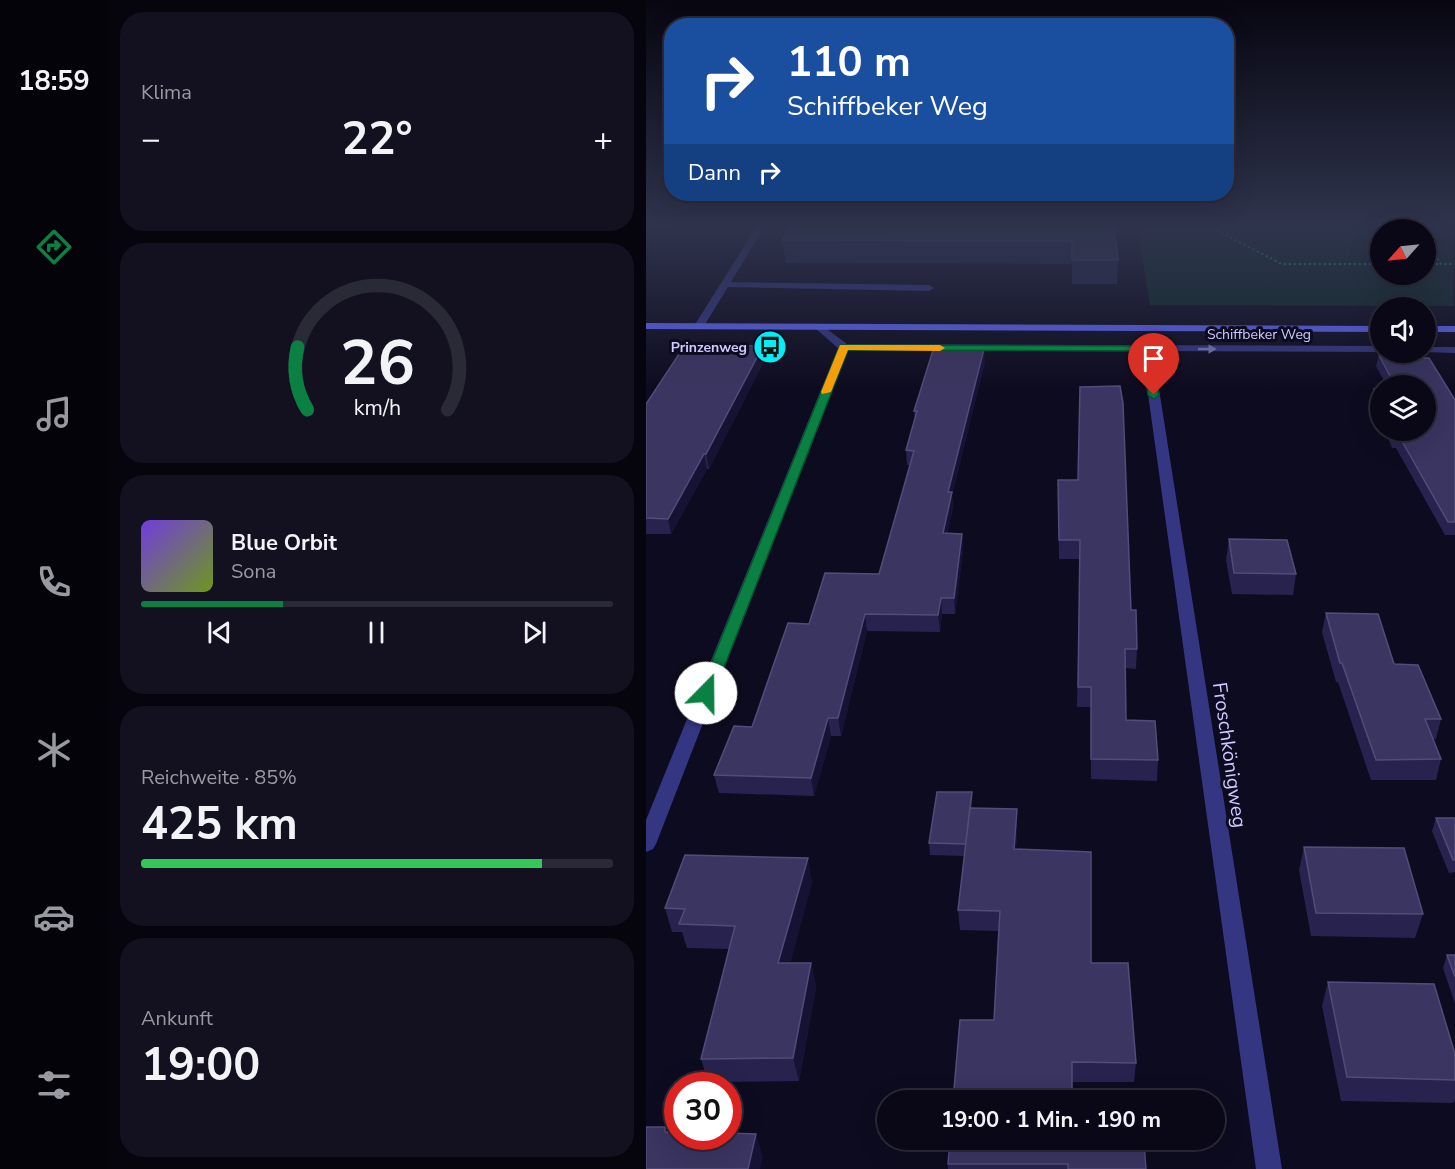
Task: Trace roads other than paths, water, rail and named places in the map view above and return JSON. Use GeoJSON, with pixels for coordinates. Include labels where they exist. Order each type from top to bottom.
{"type":"FeatureCollection","features":[{"type":"Feature","properties":{"kind":"main road","name":"Schiffbeker Weg"},"geometry":{"type":"LineString","coordinates":[[646,326],[1370,329]]}},
{"type":"Feature","properties":{"kind":"main road"},"geometry":{"type":"LineString","coordinates":[[1436,329],[1454,329]]}},
{"type":"Feature","properties":{"kind":"street"},"geometry":{"type":"LineString","coordinates":[[699,326],[728,281]]}},
{"type":"Feature","properties":{"kind":"street"},"geometry":{"type":"LineString","coordinates":[[726,284],[929,288]]}},
{"type":"Feature","properties":{"kind":"street"},"geometry":{"type":"LineString","coordinates":[[646,844],[844,347],[820,327]]}},
{"type":"Feature","properties":{"kind":"street","name":"Schiffbeker Weg"},"geometry":{"type":"LineString","coordinates":[[844,347],[1370,350]]}},
{"type":"Feature","properties":{"kind":"street","name":"Froschkönigweg"},"geometry":{"type":"LineString","coordinates":[[1147,348],[1269,1169]]}},
{"type":"Feature","properties":{"kind":"street"},"geometry":{"type":"LineString","coordinates":[[1436,350],[1454,350]]}},
{"type":"Feature","properties":{"kind":"place","name":"Prinzenweg"},"geometry":{"type":"Point","coordinates":[770,347]}}]}
